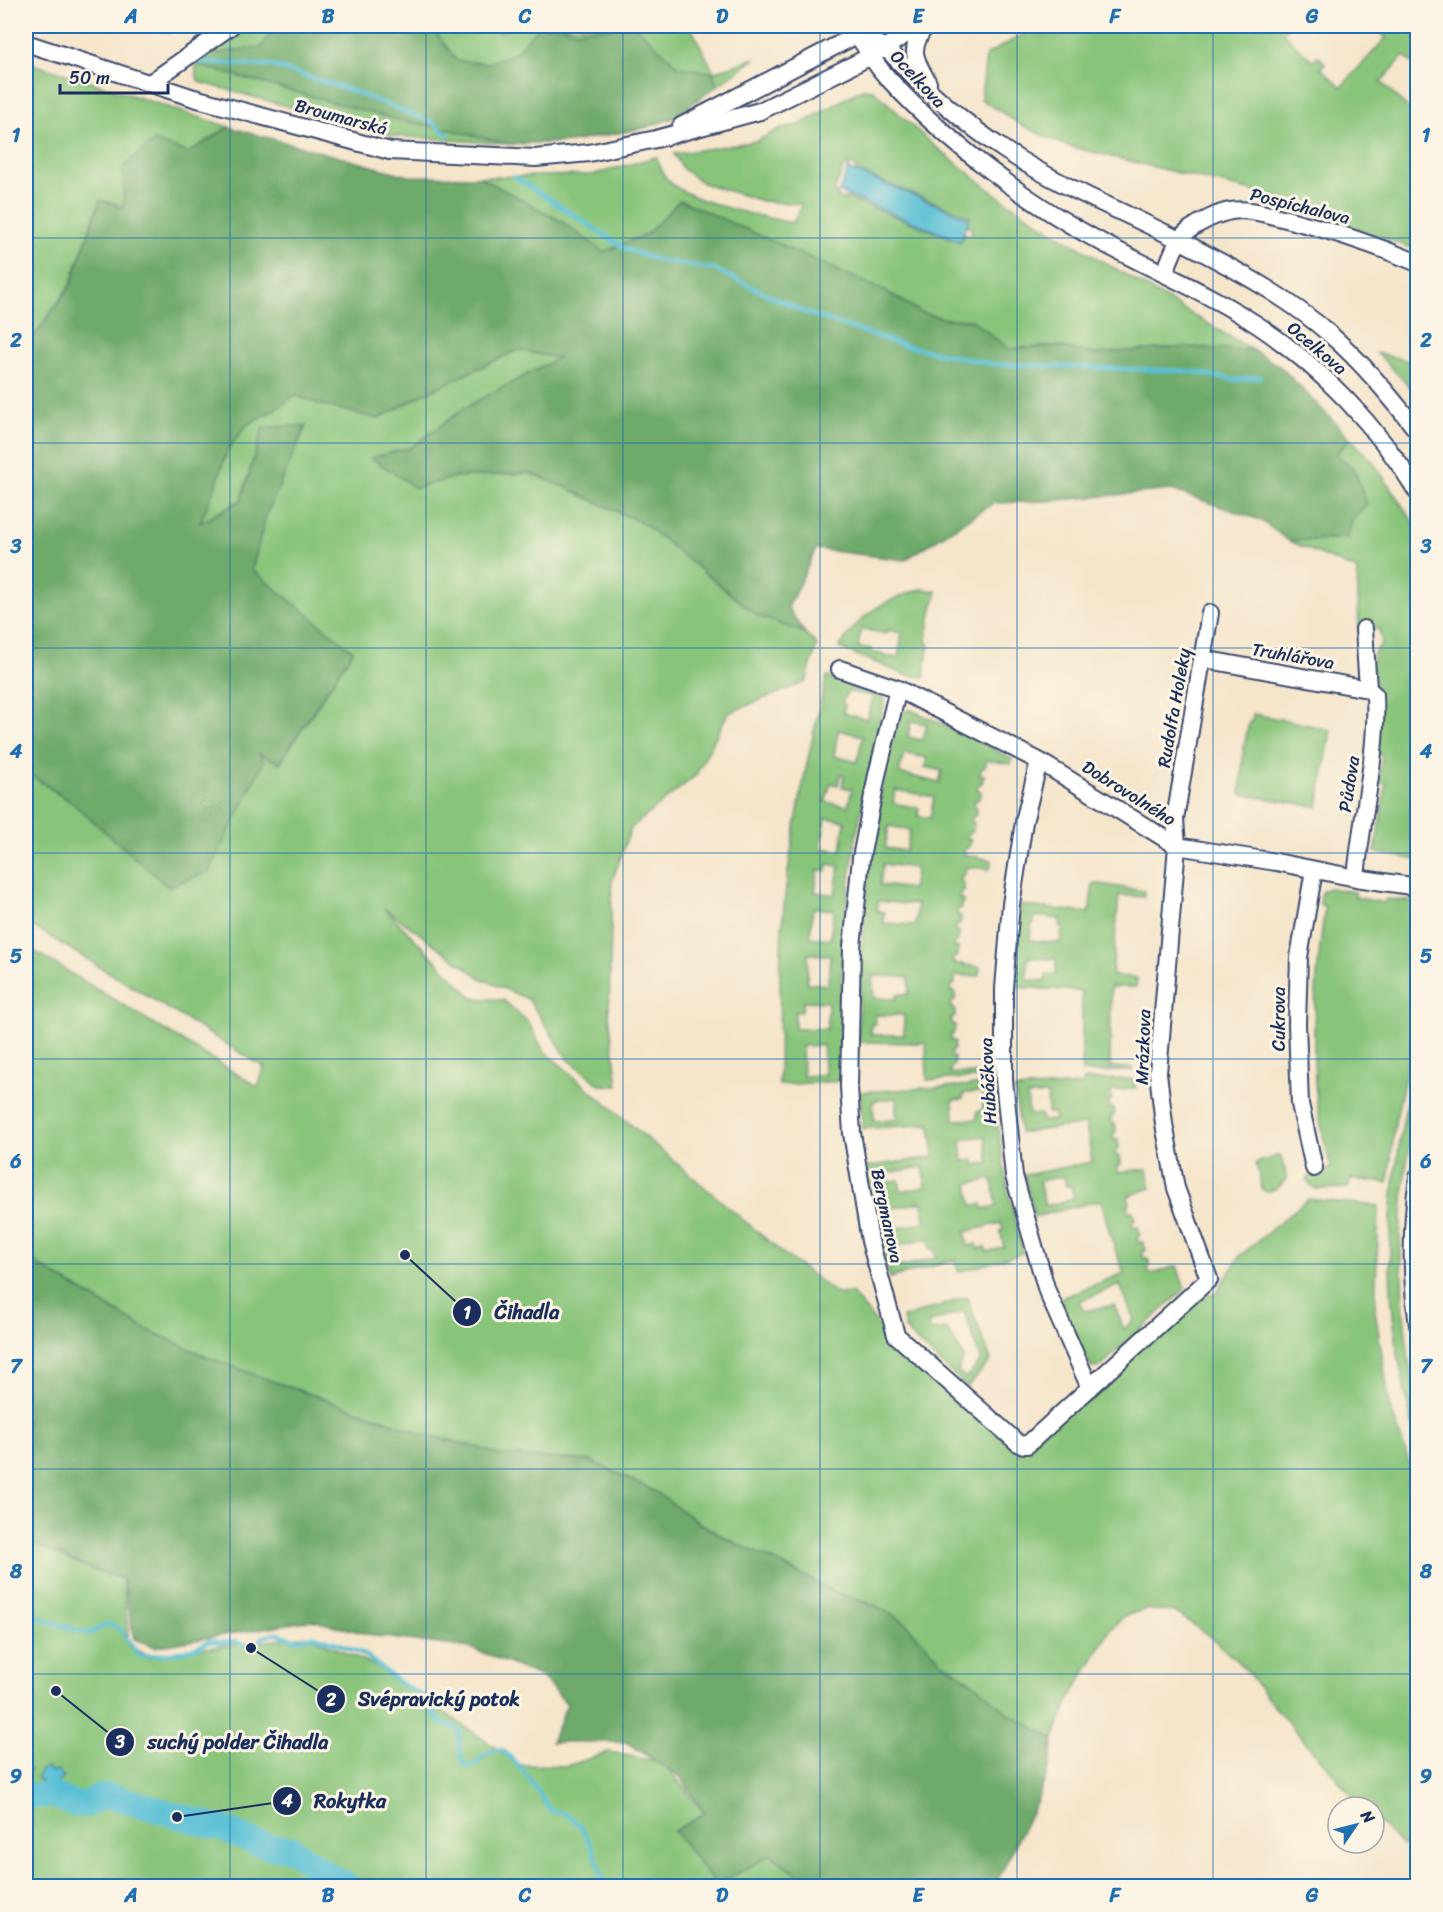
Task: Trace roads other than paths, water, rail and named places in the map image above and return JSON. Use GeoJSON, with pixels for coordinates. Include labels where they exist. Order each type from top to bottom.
{"type":"FeatureCollection","features":[{"type":"Feature","properties":{"kind":"street"},"geometry":{"type":"LineString","coordinates":[[150,83],[231,26]]}},
{"type":"Feature","properties":{"kind":"street","name":"Broumarská"},"geometry":{"type":"LineString","coordinates":[[656,140],[854,30],[874,26]]}},
{"type":"Feature","properties":{"kind":"street","name":"Broumarská"},"geometry":{"type":"LineString","coordinates":[[26,43],[227,107],[390,151],[535,158],[589,153],[656,140],[760,111],[878,52],[920,26]]}},
{"type":"Feature","properties":{"kind":"street"},"geometry":{"type":"LineString","coordinates":[[925,26],[915,40],[914,54],[936,97]]}},
{"type":"Feature","properties":{"kind":"street","name":"Ocelkova"},"geometry":{"type":"LineString","coordinates":[[854,30],[960,118],[1006,151],[1067,186],[1179,240],[1266,289],[1318,325],[1369,372],[1418,432]]}},
{"type":"Feature","properties":{"kind":"street","name":"Ocelkova"},"geometry":{"type":"LineString","coordinates":[[878,52],[885,76],[931,122],[1010,184],[1089,236],[1260,327],[1315,369],[1371,428],[1418,493]]}},
{"type":"Feature","properties":{"kind":"street","name":"Pospíchalova"},"geometry":{"type":"LineString","coordinates":[[1164,274],[1179,240],[1188,230],[1217,215],[1231,211],[1262,213],[1308,225],[1418,263]]}},
{"type":"Feature","properties":{"kind":"street","name":"Rudolfa Holeky"},"geometry":{"type":"LineString","coordinates":[[1177,846],[1175,819],[1210,613]]}},
{"type":"Feature","properties":{"kind":"street","name":"Půdova"},"geometry":{"type":"LineString","coordinates":[[1356,879],[1376,714],[1371,692],[1364,629]]}},
{"type":"Feature","properties":{"kind":"street","name":"Truhlářova"},"geometry":{"type":"LineString","coordinates":[[1203,659],[1371,692]]}},
{"type":"Feature","properties":{"kind":"street","name":"Dobrovolného"},"geometry":{"type":"LineString","coordinates":[[840,669],[898,689],[1039,761],[1177,846],[1356,879],[1418,887]]}},
{"type":"Feature","properties":{"kind":"street","name":"Bergmanova"},"geometry":{"type":"LineString","coordinates":[[898,689],[877,775],[861,858],[852,946],[849,1087],[852,1134],[873,1252],[896,1335],[1019,1443],[1027,1445],[1209,1279]]}},
{"type":"Feature","properties":{"kind":"street","name":"Hubáčkova"},"geometry":{"type":"LineString","coordinates":[[1039,761],[1024,822],[1011,904],[1004,987],[1004,1080],[1017,1187],[1047,1291],[1090,1388]]}},
{"type":"Feature","properties":{"kind":"street","name":"Mrázkova"},"geometry":{"type":"LineString","coordinates":[[1177,846],[1158,1073],[1164,1124],[1176,1188],[1209,1279]]}},
{"type":"Feature","properties":{"kind":"street","name":"Cukrova"},"geometry":{"type":"LineString","coordinates":[[1314,870],[1299,957],[1297,1024],[1300,1104],[1314,1167]]}},
{"type":"Feature","properties":{"kind":"street"},"geometry":{"type":"LineString","coordinates":[[1418,1177],[1413,1234],[1413,1273],[1418,1325]]}},
{"type":"Feature","properties":{"kind":"water"},"geometry":{"type":"Polygon","coordinates":[[[848,169],[969,218],[960,241],[839,192],[848,169]]]}},
{"type":"Feature","properties":{"kind":"water"},"geometry":{"type":"Polygon","coordinates":[[[47,1768],[51,1772],[59,1771],[64,1778],[51,1787],[43,1784],[37,1778],[41,1770],[47,1768]]]}},
{"type":"Feature","properties":{"kind":"waterway"},"geometry":{"type":"LineString","coordinates":[[143,26],[169,32]]}},
{"type":"Feature","properties":{"kind":"waterway"},"geometry":{"type":"LineString","coordinates":[[199,62],[273,66],[349,90],[432,122],[448,135]]}},
{"type":"Feature","properties":{"kind":"waterway"},"geometry":{"type":"LineString","coordinates":[[515,177],[626,249],[657,260],[714,269],[804,312],[906,346],[992,364],[1189,371],[1234,380],[1260,377]]}},
{"type":"Feature","properties":{"kind":"waterway"},"geometry":{"type":"LineString","coordinates":[[26,1613],[88,1634],[108,1624],[119,1628],[139,1656],[185,1651],[210,1641],[221,1643],[235,1641],[251,1648],[262,1638],[274,1633],[298,1640],[314,1636],[364,1654],[401,1684],[427,1698],[436,1718],[442,1724],[459,1730],[460,1754],[466,1767],[476,1765],[490,1752],[503,1750],[523,1770],[551,1811],[565,1814],[580,1827],[591,1846],[605,1886]]}},
{"type":"Feature","properties":{"kind":"waterway"},"geometry":{"type":"LineString","coordinates":[[26,1796],[52,1795],[74,1804],[86,1805],[101,1797],[109,1796],[129,1801],[226,1830],[271,1847],[290,1848],[348,1886]]}},
{"type":"Feature","properties":{"kind":"place","name":"Čihadla"},"geometry":{"type":"Point","coordinates":[405,1255]}},
{"type":"Feature","properties":{"kind":"place","name":"Svépravický potok"},"geometry":{"type":"Point","coordinates":[251,1648]}},
{"type":"Feature","properties":{"kind":"place","name":"suchý polder Čihadla"},"geometry":{"type":"Point","coordinates":[56,1691]}},
{"type":"Feature","properties":{"kind":"place","name":"Rokytka"},"geometry":{"type":"Point","coordinates":[177,1817]}}]}
